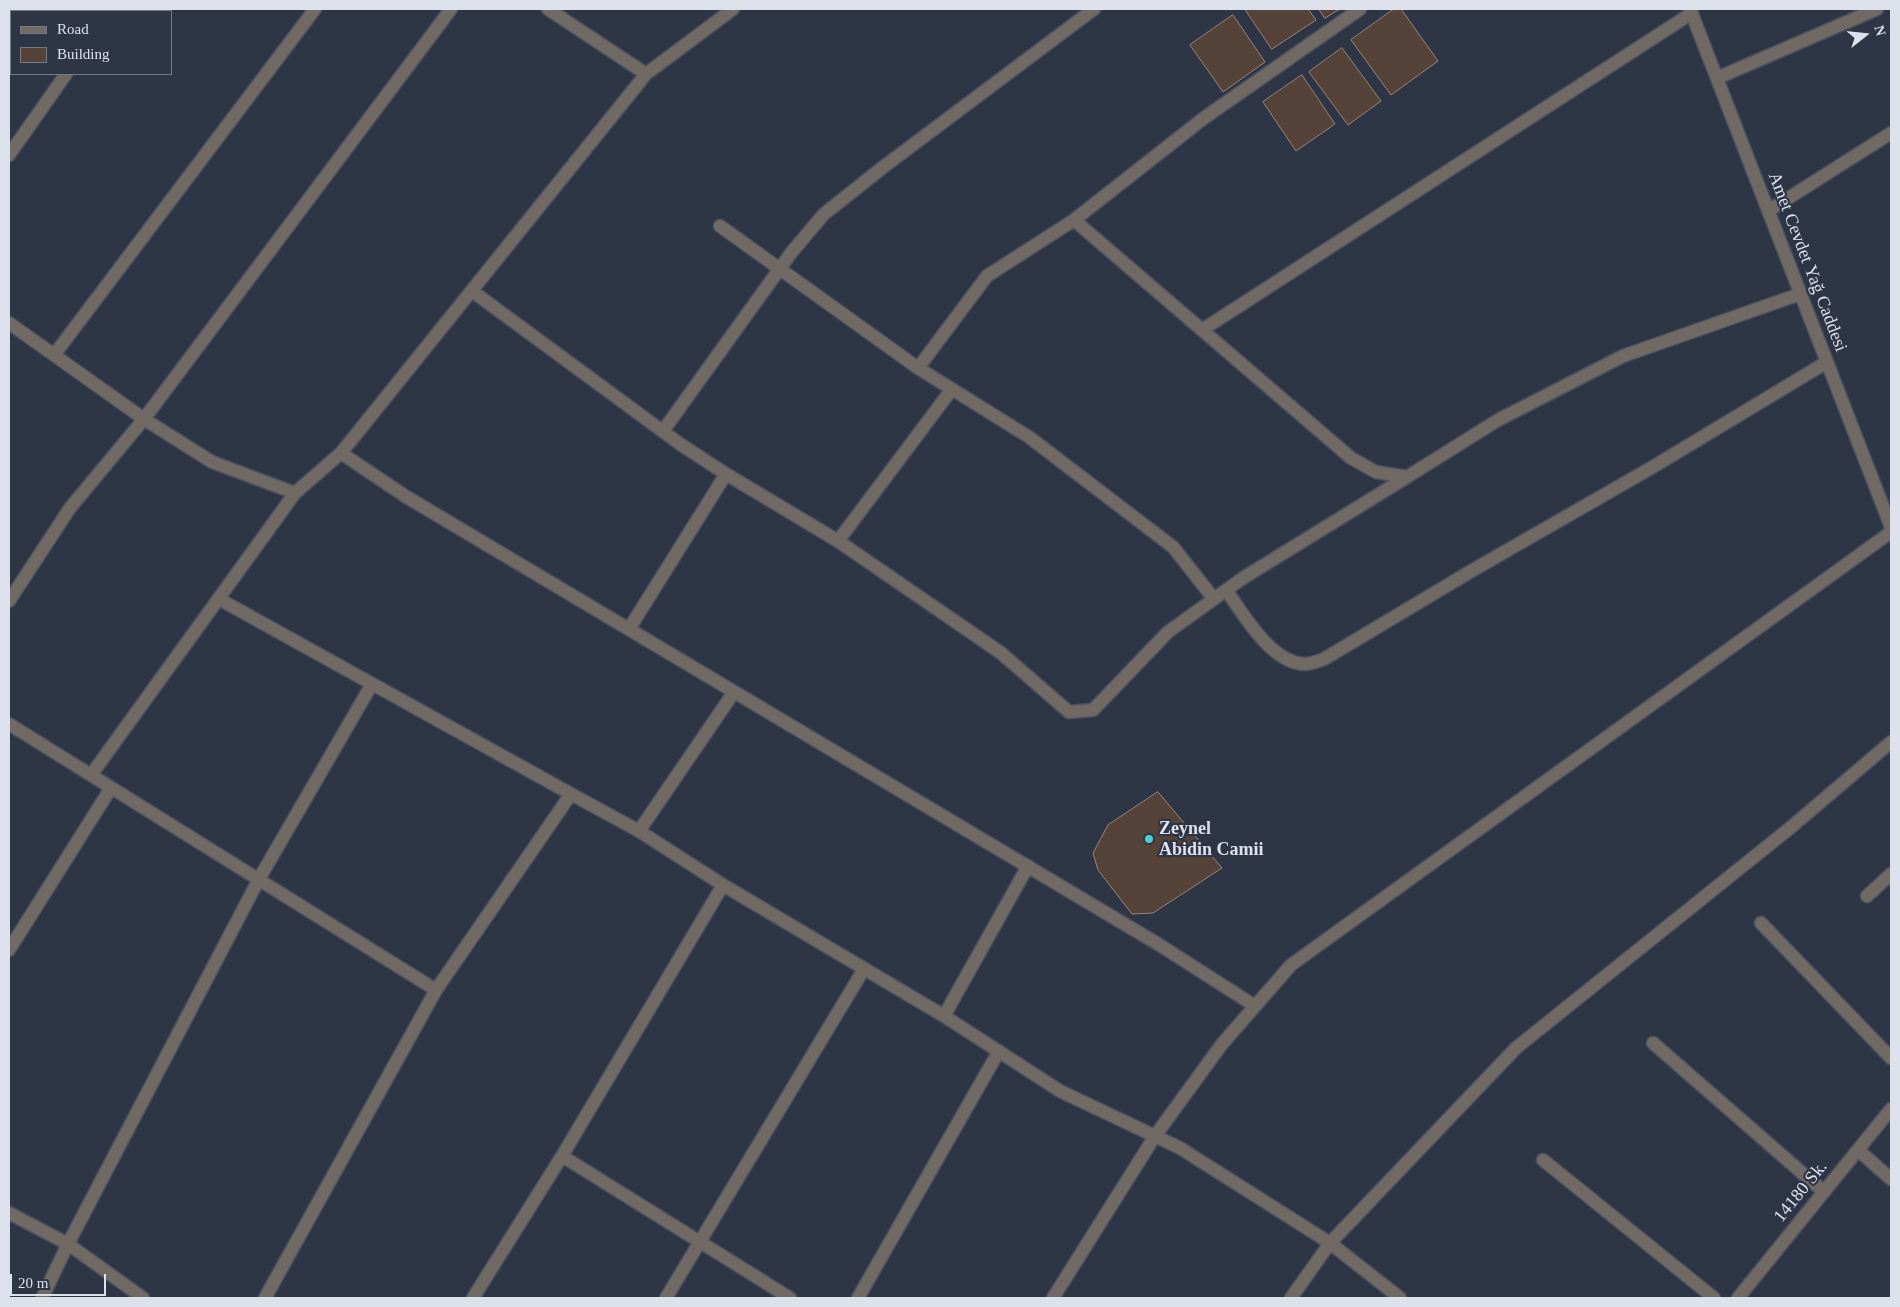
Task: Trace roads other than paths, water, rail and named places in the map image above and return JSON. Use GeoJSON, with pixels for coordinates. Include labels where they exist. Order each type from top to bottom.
{"type":"FeatureCollection","features":[{"type":"Feature","properties":{"kind":"street"},"geometry":{"type":"LineString","coordinates":[[54,355],[315,9]]}},
{"type":"Feature","properties":{"kind":"street"},"geometry":{"type":"LineString","coordinates":[[9,601],[70,508],[144,418],[451,9]]}},
{"type":"Feature","properties":{"kind":"street"},"geometry":{"type":"LineString","coordinates":[[548,9],[646,74]]}},
{"type":"Feature","properties":{"kind":"street"},"geometry":{"type":"LineString","coordinates":[[91,775],[296,493],[341,453],[646,74],[733,9]]}},
{"type":"Feature","properties":{"kind":"street"},"geometry":{"type":"LineString","coordinates":[[663,432],[779,269],[824,214],[882,168],[1094,9]]}},
{"type":"Feature","properties":{"kind":"street"},"geometry":{"type":"LineString","coordinates":[[918,368],[987,276],[1074,220],[1204,118],[1360,9]]}},
{"type":"Feature","properties":{"kind":"street"},"geometry":{"type":"LineString","coordinates":[[1717,78],[1877,9]]}},
{"type":"Feature","properties":{"kind":"street"},"geometry":{"type":"LineString","coordinates":[[1202,330],[1691,11]]}},
{"type":"Feature","properties":{"kind":"street","name":"Amet Cevdet Yağ Caddesi"},"geometry":{"type":"LineString","coordinates":[[1691,11],[1891,527]]}},
{"type":"Feature","properties":{"kind":"street"},"geometry":{"type":"LineString","coordinates":[[9,155],[65,75]]}},
{"type":"Feature","properties":{"kind":"street"},"geometry":{"type":"LineString","coordinates":[[1768,211],[1891,133]]}},
{"type":"Feature","properties":{"kind":"street"},"geometry":{"type":"LineString","coordinates":[[1074,220],[1351,458],[1376,472],[1407,477]]}},
{"type":"Feature","properties":{"kind":"street"},"geometry":{"type":"LineString","coordinates":[[720,226],[918,368],[1029,437],[1173,547],[1214,599]]}},
{"type":"Feature","properties":{"kind":"street"},"geometry":{"type":"LineString","coordinates":[[472,291],[663,432],[726,474],[838,541],[1001,653],[1069,712],[1093,710],[1168,632],[1243,578],[1498,420],[1623,356],[1800,294]]}},
{"type":"Feature","properties":{"kind":"street"},"geometry":{"type":"LineString","coordinates":[[9,323],[144,418],[212,462],[296,493]]}},
{"type":"Feature","properties":{"kind":"street"},"geometry":{"type":"LineString","coordinates":[[1226,590],[1265,642],[1286,660],[1306,664],[1324,659],[1651,468],[1827,362]]}},
{"type":"Feature","properties":{"kind":"street"},"geometry":{"type":"LineString","coordinates":[[838,541],[952,389]]}},
{"type":"Feature","properties":{"kind":"street"},"geometry":{"type":"LineString","coordinates":[[341,453],[405,496],[1028,866],[1158,944],[1255,1006]]}},
{"type":"Feature","properties":{"kind":"street"},"geometry":{"type":"LineString","coordinates":[[629,629],[726,474]]}},
{"type":"Feature","properties":{"kind":"street"},"geometry":{"type":"LineString","coordinates":[[1053,1298],[1155,1136],[1222,1044],[1291,965],[1891,532]]}},
{"type":"Feature","properties":{"kind":"street"},"geometry":{"type":"LineString","coordinates":[[219,599],[639,831],[723,885],[944,1016],[1060,1091],[1180,1148],[1330,1243],[1400,1298]]}},
{"type":"Feature","properties":{"kind":"street"},"geometry":{"type":"LineString","coordinates":[[42,1298],[68,1244],[259,879],[372,684]]}},
{"type":"Feature","properties":{"kind":"street"},"geometry":{"type":"LineString","coordinates":[[639,831],[734,692]]}},
{"type":"Feature","properties":{"kind":"street"},"geometry":{"type":"LineString","coordinates":[[9,724],[436,990]]}},
{"type":"Feature","properties":{"kind":"street"},"geometry":{"type":"LineString","coordinates":[[1291,1298],[1330,1243],[1516,1048],[1790,828],[1891,742]]}},
{"type":"Feature","properties":{"kind":"street"},"geometry":{"type":"LineString","coordinates":[[9,950],[111,788]]}},
{"type":"Feature","properties":{"kind":"street"},"geometry":{"type":"LineString","coordinates":[[265,1298],[436,990],[571,794]]}},
{"type":"Feature","properties":{"kind":"street"},"geometry":{"type":"LineString","coordinates":[[944,1016],[1028,866]]}},
{"type":"Feature","properties":{"kind":"street"},"geometry":{"type":"LineString","coordinates":[[1867,896],[1891,874]]}},
{"type":"Feature","properties":{"kind":"street"},"geometry":{"type":"LineString","coordinates":[[473,1298],[562,1156],[723,885]]}},
{"type":"Feature","properties":{"kind":"street"},"geometry":{"type":"LineString","coordinates":[[1761,923],[1891,1058]]}},
{"type":"Feature","properties":{"kind":"street"},"geometry":{"type":"LineString","coordinates":[[666,1298],[864,969]]}},
{"type":"Feature","properties":{"kind":"street"},"geometry":{"type":"LineString","coordinates":[[1653,1043],[1824,1192]]}},
{"type":"Feature","properties":{"kind":"street"},"geometry":{"type":"LineString","coordinates":[[858,1298],[999,1051]]}},
{"type":"Feature","properties":{"kind":"street","name":"14180 Sk."},"geometry":{"type":"LineString","coordinates":[[1738,1298],[1891,1108]]}},
{"type":"Feature","properties":{"kind":"street"},"geometry":{"type":"LineString","coordinates":[[1858,1150],[1891,1179]]}},
{"type":"Feature","properties":{"kind":"street"},"geometry":{"type":"LineString","coordinates":[[562,1156],[790,1298]]}},
{"type":"Feature","properties":{"kind":"street"},"geometry":{"type":"LineString","coordinates":[[1543,1160],[1714,1298]]}},
{"type":"Feature","properties":{"kind":"street"},"geometry":{"type":"LineString","coordinates":[[9,1213],[68,1244],[143,1298]]}},
{"type":"Feature","properties":{"kind":"place","name":"Zeynel Abidin Camii"},"geometry":{"type":"Point","coordinates":[1149,839]}}]}
